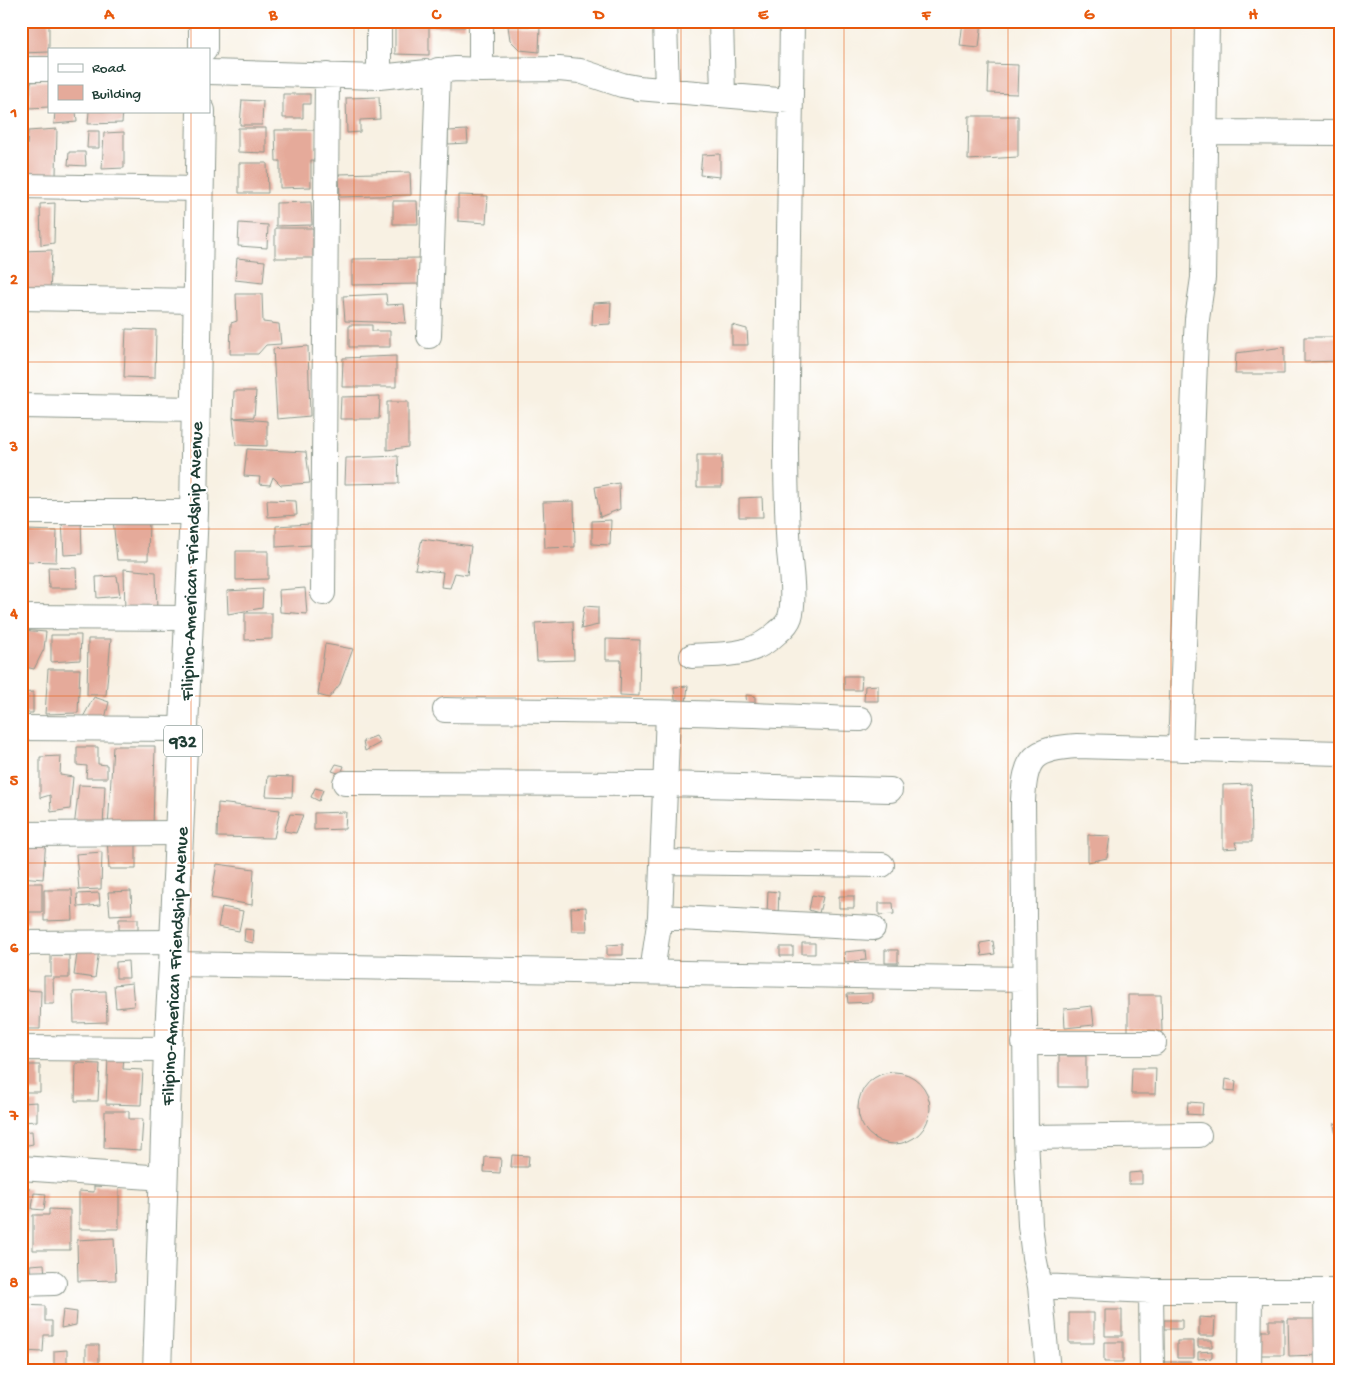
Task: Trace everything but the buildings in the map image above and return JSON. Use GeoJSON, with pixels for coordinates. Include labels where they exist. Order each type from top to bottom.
{"type":"FeatureCollection","features":[{"type":"Feature","properties":{"kind":"main road"},"geometry":{"type":"LineString","coordinates":[[203,21],[203,48]]}},
{"type":"Feature","properties":{"kind":"main road","name":"Filipino-American Friendship Avenue"},"geometry":{"type":"LineString","coordinates":[[157,1371],[168,1049],[194,512],[201,112]]}},
{"type":"Feature","properties":{"kind":"street"},"geometry":{"type":"LineString","coordinates":[[379,77],[380,21]]}},
{"type":"Feature","properties":{"kind":"street"},"geometry":{"type":"LineString","coordinates":[[481,21],[481,70]]}},
{"type":"Feature","properties":{"kind":"street"},"geometry":{"type":"LineString","coordinates":[[666,21],[667,91]]}},
{"type":"Feature","properties":{"kind":"street"},"geometry":{"type":"LineString","coordinates":[[721,21],[722,95]]}},
{"type":"Feature","properties":{"kind":"street"},"geometry":{"type":"LineString","coordinates":[[692,656],[735,654],[750,651],[775,635],[790,618],[792,588],[787,511],[786,449],[792,21]]}},
{"type":"Feature","properties":{"kind":"street"},"geometry":{"type":"LineString","coordinates":[[1180,749],[1197,328],[1203,278],[1207,21]]}},
{"type":"Feature","properties":{"kind":"street"},"geometry":{"type":"LineString","coordinates":[[210,72],[379,77],[456,68],[481,70],[548,68],[580,72],[622,85],[667,91],[790,101]]}},
{"type":"Feature","properties":{"kind":"street"},"geometry":{"type":"LineString","coordinates":[[21,69],[48,69]]}},
{"type":"Feature","properties":{"kind":"street"},"geometry":{"type":"LineString","coordinates":[[429,336],[438,70]]}},
{"type":"Feature","properties":{"kind":"street"},"geometry":{"type":"LineString","coordinates":[[323,593],[327,75]]}},
{"type":"Feature","properties":{"kind":"street"},"geometry":{"type":"LineString","coordinates":[[1206,132],[1341,133]]}},
{"type":"Feature","properties":{"kind":"street"},"geometry":{"type":"LineString","coordinates":[[21,186],[199,189]]}},
{"type":"Feature","properties":{"kind":"street"},"geometry":{"type":"LineString","coordinates":[[21,298],[198,301]]}},
{"type":"Feature","properties":{"kind":"street"},"geometry":{"type":"LineString","coordinates":[[21,406],[197,409]]}},
{"type":"Feature","properties":{"kind":"street"},"geometry":{"type":"LineString","coordinates":[[21,512],[194,512]]}},
{"type":"Feature","properties":{"kind":"street"},"geometry":{"type":"LineString","coordinates":[[21,616],[189,618]]}},
{"type":"Feature","properties":{"kind":"street"},"geometry":{"type":"LineString","coordinates":[[445,710],[860,718]]}},
{"type":"Feature","properties":{"kind":"street"},"geometry":{"type":"LineString","coordinates":[[652,972],[660,918],[668,713]]}},
{"type":"Feature","properties":{"kind":"street"},"geometry":{"type":"LineString","coordinates":[[21,728],[183,729]]}},
{"type":"Feature","properties":{"kind":"street"},"geometry":{"type":"LineString","coordinates":[[1048,1371],[1040,1286],[1030,1225],[1026,1137],[1023,801],[1026,769],[1034,758],[1045,751],[1059,747],[1077,746],[1341,753]]}},
{"type":"Feature","properties":{"kind":"street"},"geometry":{"type":"LineString","coordinates":[[345,783],[666,784],[890,790]]}},
{"type":"Feature","properties":{"kind":"street"},"geometry":{"type":"LineString","coordinates":[[21,834],[179,833]]}},
{"type":"Feature","properties":{"kind":"street"},"geometry":{"type":"LineString","coordinates":[[663,862],[882,865]]}},
{"type":"Feature","properties":{"kind":"street"},"geometry":{"type":"LineString","coordinates":[[660,918],[873,928]]}},
{"type":"Feature","properties":{"kind":"street"},"geometry":{"type":"LineString","coordinates":[[21,942],[174,953],[652,972],[1024,979]]}},
{"type":"Feature","properties":{"kind":"street"},"geometry":{"type":"LineString","coordinates":[[1024,1043],[1154,1043]]}},
{"type":"Feature","properties":{"kind":"street"},"geometry":{"type":"LineString","coordinates":[[21,1048],[168,1049]]}},
{"type":"Feature","properties":{"kind":"street"},"geometry":{"type":"LineString","coordinates":[[1026,1137],[1199,1135]]}},
{"type":"Feature","properties":{"kind":"street"},"geometry":{"type":"LineString","coordinates":[[21,1168],[164,1178]]}},
{"type":"Feature","properties":{"kind":"street"},"geometry":{"type":"LineString","coordinates":[[21,1284],[54,1283]]}},
{"type":"Feature","properties":{"kind":"street"},"geometry":{"type":"LineString","coordinates":[[1040,1286],[1151,1291],[1334,1291],[1328,1371]]}},
{"type":"Feature","properties":{"kind":"street"},"geometry":{"type":"LineString","coordinates":[[1151,1291],[1152,1371]]}},
{"type":"Feature","properties":{"kind":"street"},"geometry":{"type":"LineString","coordinates":[[1249,1371],[1250,1292]]}}]}
